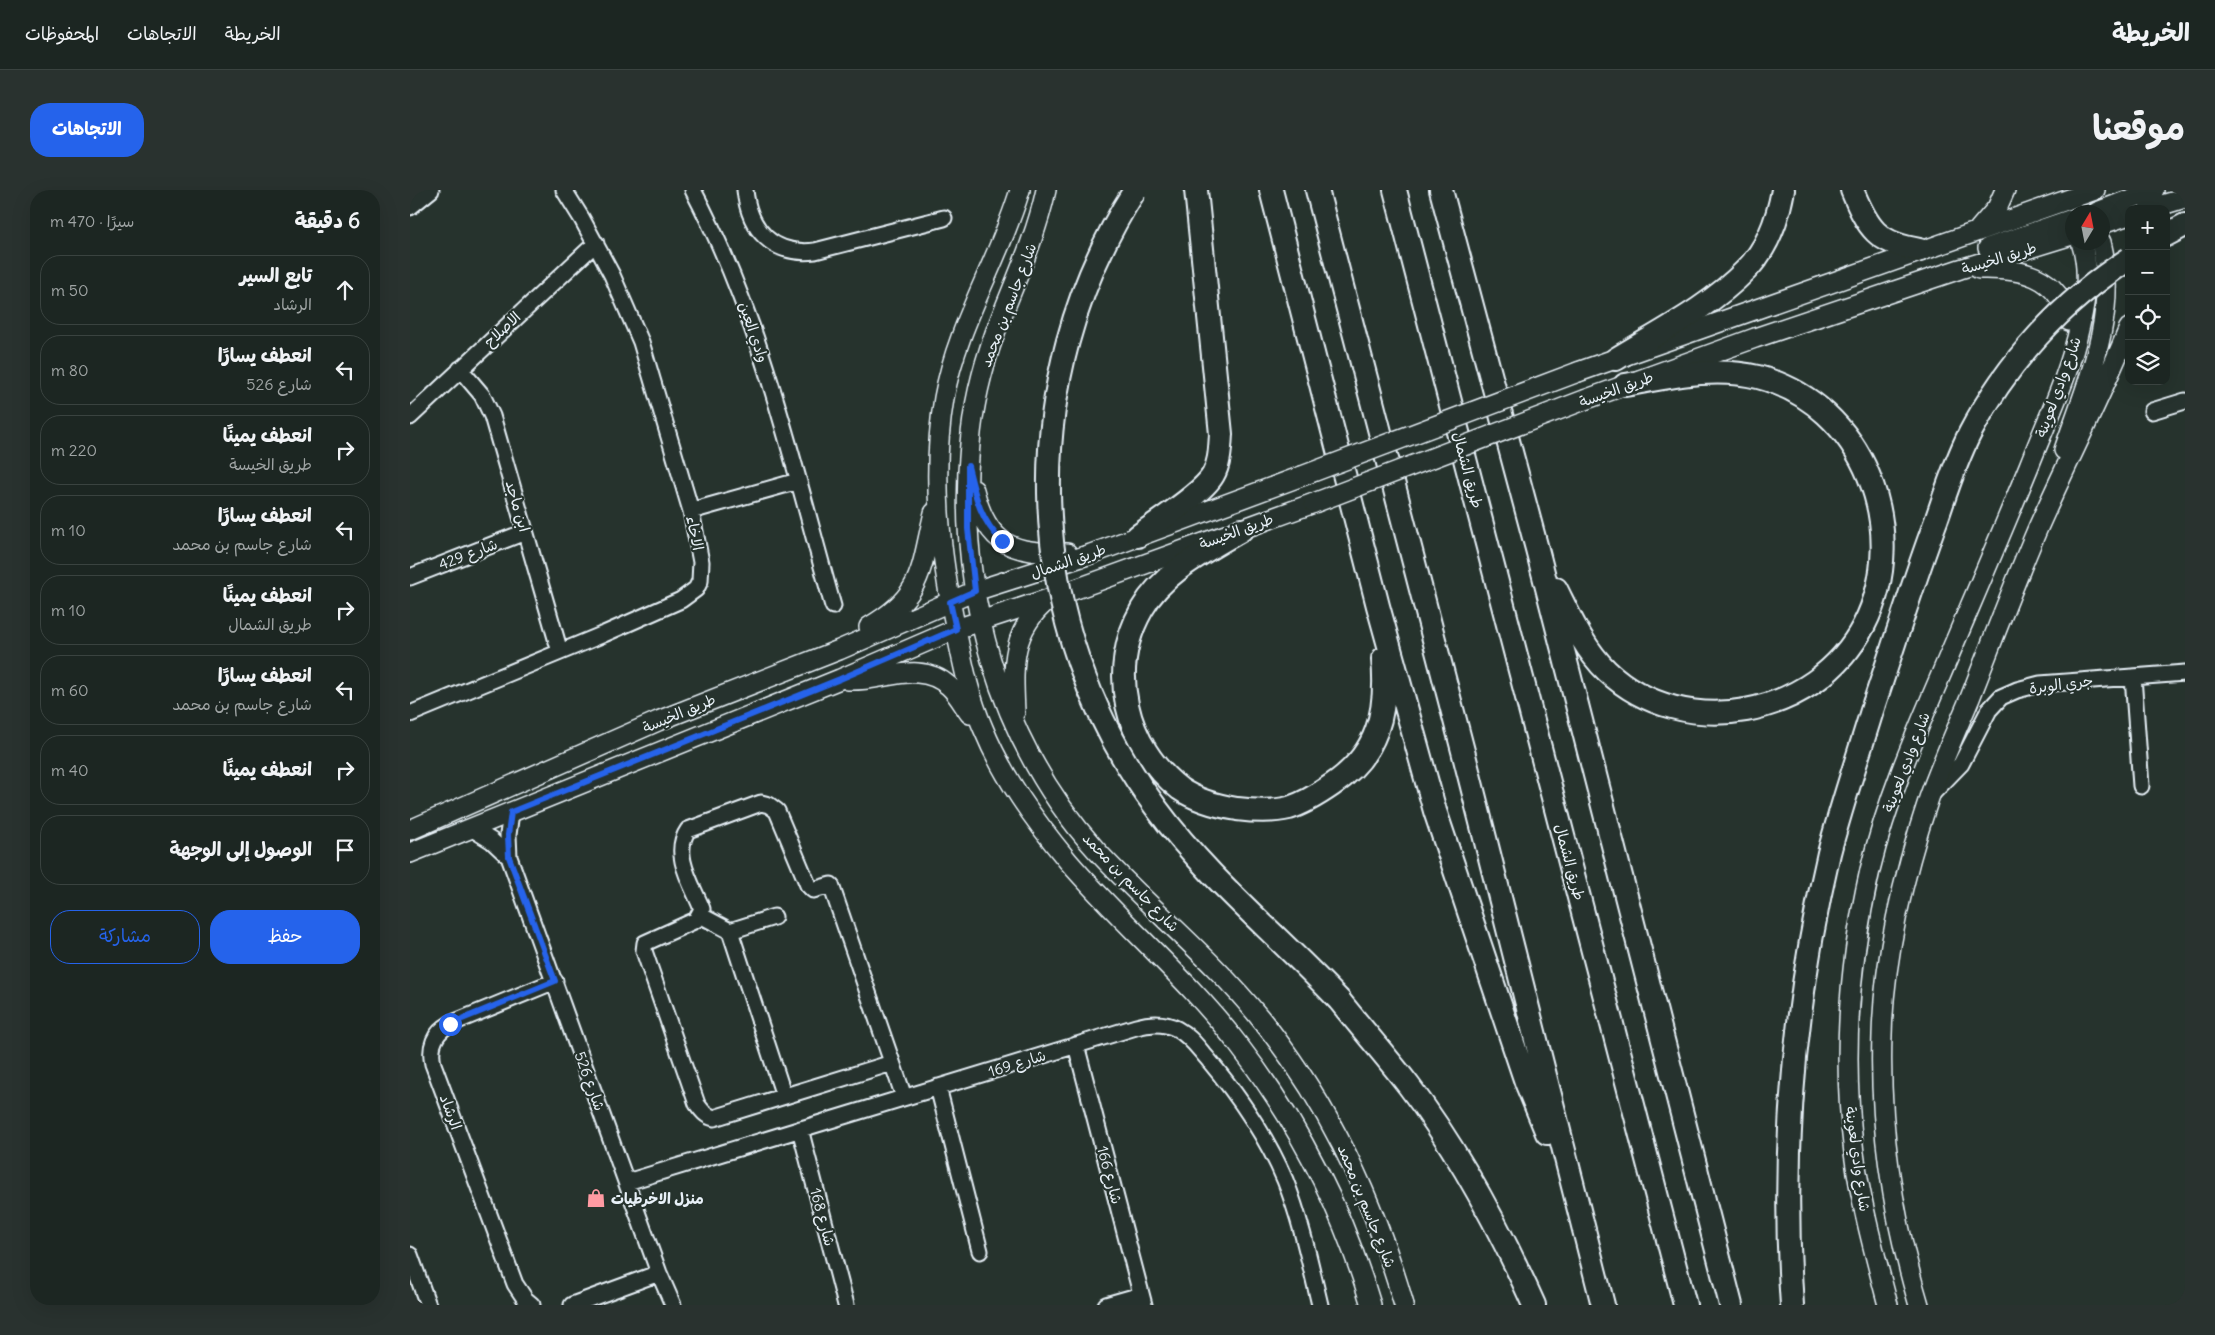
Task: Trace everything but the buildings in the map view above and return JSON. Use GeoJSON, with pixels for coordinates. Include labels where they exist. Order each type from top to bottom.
{"type":"FeatureCollection","features":[{"type":"Feature","properties":{"kind":"highway"},"geometry":{"type":"LineString","coordinates":[[1135,190],[1117,218],[1083,292],[1067,341],[1057,383],[1051,427],[1048,491],[1052,550],[1061,601],[1074,647],[1096,705],[1120,752],[1156,808],[1195,856],[1339,1000],[1409,1086],[1452,1148],[1512,1256],[1534,1305]]}},
{"type":"Feature","properties":{"kind":"highway"},"geometry":{"type":"LineString","coordinates":[[1138,536],[1203,487],[1213,476],[1219,458],[1221,434],[1196,190]]}},
{"type":"Feature","properties":{"kind":"highway"},"geometry":{"type":"LineString","coordinates":[[1272,190],[1378,606],[1435,811],[1524,1074],[1545,1130],[1554,1146],[1565,1158]]}},
{"type":"Feature","properties":{"kind":"highway"},"geometry":{"type":"LineString","coordinates":[[1316,190],[1463,751],[1603,1305]]}},
{"type":"Feature","properties":{"kind":"highway","name":"طريق الشمال"},"geometry":{"type":"LineString","coordinates":[[1395,190],[1685,1305]]}},
{"type":"Feature","properties":{"kind":"highway"},"geometry":{"type":"LineString","coordinates":[[1441,190],[1536,549],[1731,1305]]}},
{"type":"Feature","properties":{"kind":"highway"},"geometry":{"type":"LineString","coordinates":[[1456,190],[1462,243],[1462,269]]}},
{"type":"Feature","properties":{"kind":"highway"},"geometry":{"type":"LineString","coordinates":[[1616,358],[1719,294],[1747,269],[1760,250],[1775,221],[1783,190]]}},
{"type":"Feature","properties":{"kind":"highway"},"geometry":{"type":"LineString","coordinates":[[1852,190],[1863,216],[1876,234],[1894,245],[1920,250]]}},
{"type":"Feature","properties":{"kind":"highway"},"geometry":{"type":"LineString","coordinates":[[2170,233],[2185,225]]}},
{"type":"Feature","properties":{"kind":"highway"},"geometry":{"type":"LineString","coordinates":[[1792,1305],[1787,1239],[1788,1147],[1794,1050],[1806,964],[1830,852],[1874,704],[1929,539],[1970,434],[2019,358],[2043,330],[2076,298],[2125,262]]}},
{"type":"Feature","properties":{"kind":"highway"},"geometry":{"type":"LineString","coordinates":[[1536,549],[1584,642],[1606,670],[1642,695],[1673,707],[1706,713],[1744,712],[1781,700],[1800,690],[1830,668],[1854,640],[1863,626],[1870,610],[1880,573],[1883,540],[1881,518],[1878,499],[1867,470],[1836,424],[1811,402],[1793,391],[1776,383],[1744,374],[1709,372],[1625,385]]}},
{"type":"Feature","properties":{"kind":"highway"},"geometry":{"type":"LineString","coordinates":[[1241,530],[1189,561],[1161,584],[1142,608],[1130,635],[1124,662],[1124,689],[1128,712],[1136,736],[1153,762],[1181,789],[1216,806],[1252,811],[1288,808],[1314,797],[1345,776],[1369,750],[1380,725],[1384,706],[1385,674],[1378,606]]}},
{"type":"Feature","properties":{"kind":"main road","name":"شارع جاسم بن محمد"},"geometry":{"type":"LineString","coordinates":[[1020,190],[994,261],[964,325],[950,371],[938,444],[942,548],[950,602],[968,688],[984,731],[1018,794],[1046,833],[1070,863],[1192,989],[1239,1046],[1266,1083],[1301,1137],[1334,1203],[1348,1237],[1371,1305]]}},
{"type":"Feature","properties":{"kind":"main road","name":"شارع جاسم بن محمد"},"geometry":{"type":"LineString","coordinates":[[1046,190],[1026,258],[994,334],[985,363],[972,421],[968,466],[968,529],[975,591],[998,683],[1015,725],[1050,789],[1094,848],[1237,991],[1296,1066],[1330,1121],[1359,1178],[1386,1244],[1404,1305]]}},
{"type":"Feature","properties":{"kind":"main road"},"geometry":{"type":"LineString","coordinates":[[1976,232],[1993,214],[2005,190]]}},
{"type":"Feature","properties":{"kind":"main road","name":"طريق الخيسة"},"geometry":{"type":"LineString","coordinates":[[2087,205],[2124,203],[2154,190]]}},
{"type":"Feature","properties":{"kind":"main road","name":"طريق الخيسة"},"geometry":{"type":"LineString","coordinates":[[1578,372],[1920,250],[1976,232],[2065,210]]}},
{"type":"Feature","properties":{"kind":"main road"},"geometry":{"type":"LineString","coordinates":[[1849,306],[1872,291],[1899,278],[2065,221]]}},
{"type":"Feature","properties":{"kind":"main road","name":"طريق الخيسة"},"geometry":{"type":"LineString","coordinates":[[410,854],[840,679],[956,629],[1051,598],[1241,530],[1625,385],[1849,306],[1960,269],[2065,237]]}},
{"type":"Feature","properties":{"kind":"main road","name":"شارع وادي لعوينة"},"geometry":{"type":"LineString","coordinates":[[1888,1305],[1863,1201],[1854,1153],[1850,1100],[1850,1005],[1858,928],[1877,844],[1900,773],[2012,506],[2071,357],[2080,326],[2086,294],[2087,267],[2083,250]]}},
{"type":"Feature","properties":{"kind":"main road"},"geometry":{"type":"LineString","coordinates":[[2038,529],[2098,347],[2105,320],[2107,276],[2102,250]]}},
{"type":"Feature","properties":{"kind":"main road"},"geometry":{"type":"LineString","coordinates":[[1960,269],[2015,271],[2032,275],[2046,282],[2059,295],[2066,310],[2071,335],[2071,357]]}},
{"type":"Feature","properties":{"kind":"main road","name":"شارع وادي لعوينة"},"geometry":{"type":"LineString","coordinates":[[1918,1305],[1900,1229],[1887,1152],[1882,1090],[1882,1034],[1888,974],[1896,924],[1914,848],[1930,796],[2038,529],[2100,398],[2125,338]]}},
{"type":"Feature","properties":{"kind":"main road","name":"طريق الشمال"},"geometry":{"type":"LineString","coordinates":[[950,602],[975,591],[1091,554],[1578,372]]}},
{"type":"Feature","properties":{"kind":"main road"},"geometry":{"type":"LineString","coordinates":[[968,466],[981,514],[990,529],[1002,541],[1021,550],[1031,552],[1091,554]]}},
{"type":"Feature","properties":{"kind":"main road"},"geometry":{"type":"LineString","coordinates":[[839,650],[864,629],[888,615],[909,594],[922,566],[939,493]]}},
{"type":"Feature","properties":{"kind":"main road"},"geometry":{"type":"LineString","coordinates":[[1015,725],[1013,673],[1019,638],[1035,613],[1051,598]]}},
{"type":"Feature","properties":{"kind":"main road","name":"طريق الخيسة"},"geometry":{"type":"LineString","coordinates":[[410,830],[658,721],[839,650],[950,602]]}},
{"type":"Feature","properties":{"kind":"main road"},"geometry":{"type":"LineString","coordinates":[[840,679],[868,680],[911,672],[927,674],[950,686],[984,731]]}},
{"type":"Feature","properties":{"kind":"street"},"geometry":{"type":"LineString","coordinates":[[410,207],[431,190]]}},
{"type":"Feature","properties":{"kind":"street","name":"الاخاء"},"geometry":{"type":"LineString","coordinates":[[410,714],[681,600],[696,589],[702,571],[691,511],[641,342],[596,243],[564,190]]}},
{"type":"Feature","properties":{"kind":"street","name":"وادي العين"},"geometry":{"type":"LineString","coordinates":[[693,190],[721,246],[747,311],[770,381],[833,606]]}},
{"type":"Feature","properties":{"kind":"street"},"geometry":{"type":"LineString","coordinates":[[745,190],[751,214],[759,230],[772,243],[797,252],[815,251],[944,218]]}},
{"type":"Feature","properties":{"kind":"street","name":"الاصلاح"},"geometry":{"type":"LineString","coordinates":[[410,417],[596,243]]}},
{"type":"Feature","properties":{"kind":"street","name":"ابن ماجد"},"geometry":{"type":"LineString","coordinates":[[460,369],[479,390],[492,416],[560,652]]}},
{"type":"Feature","properties":{"kind":"street"},"geometry":{"type":"LineString","coordinates":[[2152,411],[2185,401]]}},
{"type":"Feature","properties":{"kind":"street"},"geometry":{"type":"LineString","coordinates":[[691,511],[798,481]]}},
{"type":"Feature","properties":{"kind":"street","name":"شارع 429"},"geometry":{"type":"LineString","coordinates":[[410,577],[526,532]]}},
{"type":"Feature","properties":{"kind":"street","name":"جري الوبرة"},"geometry":{"type":"LineString","coordinates":[[1930,796],[1961,764],[1989,710],[2001,697],[2017,690],[2040,684],[2185,673]]}},
{"type":"Feature","properties":{"kind":"street"},"geometry":{"type":"LineString","coordinates":[[2133,677],[2141,786]]}},
{"type":"Feature","properties":{"kind":"street"},"geometry":{"type":"LineString","coordinates":[[892,1063],[714,1118],[707,1116],[697,1104],[644,951],[645,943],[696,920],[700,915],[702,909],[683,863],[683,837],[688,830],[761,803],[769,805],[776,811],[808,884],[813,890],[831,885],[904,1097]]}},
{"type":"Feature","properties":{"kind":"street","name":"شارع 526"},"geometry":{"type":"LineString","coordinates":[[511,812],[508,835],[509,857],[659,1273],[673,1305]]}},
{"type":"Feature","properties":{"kind":"street","name":"شارع 526"},"geometry":{"type":"LineString","coordinates":[[471,828],[492,841],[509,857]]}},
{"type":"Feature","properties":{"kind":"street"},"geometry":{"type":"LineString","coordinates":[[700,915],[730,931],[784,1096]]}},
{"type":"Feature","properties":{"kind":"street"},"geometry":{"type":"LineString","coordinates":[[730,931],[774,917]]}},
{"type":"Feature","properties":{"kind":"street","name":"الرشاد"},"geometry":{"type":"LineString","coordinates":[[532,1305],[525,1299],[515,1284],[434,1064],[432,1048],[437,1034],[450,1024],[555,981]]}},
{"type":"Feature","properties":{"kind":"street","name":"شارع 169"},"geometry":{"type":"LineString","coordinates":[[626,1182],[1154,1023],[1170,1026],[1186,1034],[1231,1088],[1261,1132],[1285,1180],[1302,1232],[1320,1305]]}},
{"type":"Feature","properties":{"kind":"street","name":"شارع 166"},"geometry":{"type":"LineString","coordinates":[[1076,1045],[1143,1300]]}},
{"type":"Feature","properties":{"kind":"street"},"geometry":{"type":"LineString","coordinates":[[938,1087],[980,1251]]}},
{"type":"Feature","properties":{"kind":"street","name":"شارع 168"},"geometry":{"type":"LineString","coordinates":[[800,1129],[846,1305]]}},
{"type":"Feature","properties":{"kind":"street"},"geometry":{"type":"LineString","coordinates":[[410,1254],[415,1284],[428,1305]]}},
{"type":"Feature","properties":{"kind":"street"},"geometry":{"type":"LineString","coordinates":[[572,1305],[659,1273]]}},
{"type":"Feature","properties":{"kind":"street"},"geometry":{"type":"LineString","coordinates":[[1106,1305],[1143,1300]]}},
{"type":"Feature","properties":{"kind":"place","name":"منزل الاخرطيات"},"geometry":{"type":"Point","coordinates":[596,1198]}},
{"type":"Feature","properties":{"kind":"route"},"geometry":{"type":"LineString","coordinates":[[450,1024],[555,981],[509,857],[508,835],[511,812],[840,679],[956,629],[950,602],[975,591],[968,529],[968,466],[981,514],[986,524],[1002,541]]}}]}
